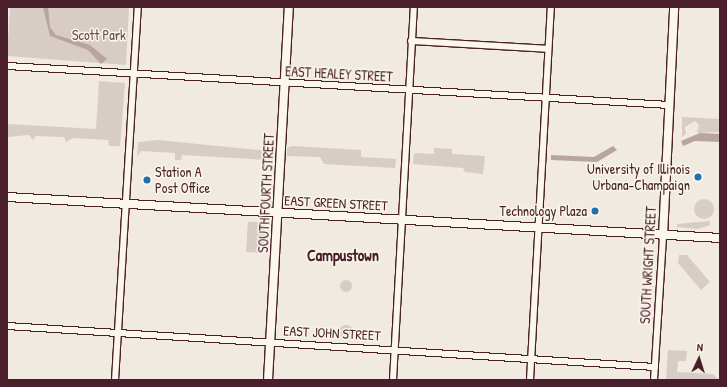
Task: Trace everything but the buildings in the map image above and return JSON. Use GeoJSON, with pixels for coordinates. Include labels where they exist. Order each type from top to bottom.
{"type":"FeatureCollection","features":[{"type":"Feature","properties":{"kind":"street"},"geometry":{"type":"LineString","coordinates":[[115,380],[138,7]]}},
{"type":"Feature","properties":{"kind":"street","name":"SOUTH FOURTH STREET"},"geometry":{"type":"LineString","coordinates":[[268,380],[289,7]]}},
{"type":"Feature","properties":{"kind":"street"},"geometry":{"type":"LineString","coordinates":[[393,380],[408,90],[414,7]]}},
{"type":"Feature","properties":{"kind":"street"},"geometry":{"type":"LineString","coordinates":[[530,380],[551,7]]}},
{"type":"Feature","properties":{"kind":"street","name":"SOUTH WRIGHT STREET"},"geometry":{"type":"LineString","coordinates":[[654,380],[663,236],[674,7]]}},
{"type":"Feature","properties":{"kind":"street"},"geometry":{"type":"LineString","coordinates":[[411,41],[548,49]]}},
{"type":"Feature","properties":{"kind":"street","name":"EAST HEALEY STREET"},"geometry":{"type":"LineString","coordinates":[[7,66],[669,105]]}},
{"type":"Feature","properties":{"kind":"street","name":"EAST GREEN STREET"},"geometry":{"type":"LineString","coordinates":[[7,197],[538,229],[720,238]]}},
{"type":"Feature","properties":{"kind":"street","name":"EAST JOHN STREET"},"geometry":{"type":"LineString","coordinates":[[7,326],[117,335],[395,349],[531,361],[655,367]]}},
{"type":"Feature","properties":{"kind":"green space","name":"Scott Park"},"geometry":{"type":"Polygon","coordinates":[[[10,7],[129,7],[126,65],[7,56],[10,7]]]}},
{"type":"Feature","properties":{"kind":"green space"},"geometry":{"type":"Polygon","coordinates":[[[99,81],[125,83],[120,146],[109,146],[108,140],[73,138],[66,142],[64,137],[36,136],[33,140],[29,135],[7,137],[7,124],[96,129],[99,81]]]}},
{"type":"Feature","properties":{"kind":"green space"},"geometry":{"type":"Polygon","coordinates":[[[682,117],[720,119],[720,132],[697,133],[699,125],[695,121],[685,127],[686,134],[682,137],[682,117]]]}},
{"type":"Feature","properties":{"kind":"green space"},"geometry":{"type":"Polygon","coordinates":[[[158,140],[270,151],[269,160],[182,155],[181,160],[175,160],[175,153],[141,151],[137,157],[138,142],[158,140]]]}},
{"type":"Feature","properties":{"kind":"green space"},"geometry":{"type":"Polygon","coordinates":[[[292,146],[361,150],[361,157],[396,159],[395,168],[324,164],[320,157],[287,156],[287,148],[292,146]]]}},
{"type":"Feature","properties":{"kind":"green space"},"geometry":{"type":"Polygon","coordinates":[[[434,148],[452,149],[452,154],[485,156],[483,174],[465,172],[463,168],[413,164],[414,153],[434,154],[434,148]]]}},
{"type":"Feature","properties":{"kind":"green space"},"geometry":{"type":"Polygon","coordinates":[[[704,199],[711,202],[714,209],[711,216],[704,219],[697,216],[694,209],[697,202],[704,199]]]}},
{"type":"Feature","properties":{"kind":"green space"},"geometry":{"type":"Polygon","coordinates":[[[710,221],[710,225],[698,229],[677,227],[677,224],[710,221]]]}},
{"type":"Feature","properties":{"kind":"green space"},"geometry":{"type":"Polygon","coordinates":[[[248,222],[265,222],[263,253],[246,252],[248,222]]]}},
{"type":"Feature","properties":{"kind":"green space"},"geometry":{"type":"Polygon","coordinates":[[[679,255],[687,255],[710,282],[701,290],[678,263],[679,255]]]}},
{"type":"Feature","properties":{"kind":"green space"},"geometry":{"type":"Polygon","coordinates":[[[346,280],[350,282],[352,286],[350,290],[346,292],[342,290],[340,286],[342,282],[346,280]]]}},
{"type":"Feature","properties":{"kind":"green space"},"geometry":{"type":"Polygon","coordinates":[[[346,325],[351,327],[353,332],[351,337],[346,339],[341,337],[339,332],[341,327],[346,325]]]}},
{"type":"Feature","properties":{"kind":"green space"},"geometry":{"type":"Polygon","coordinates":[[[668,350],[687,351],[686,361],[678,361],[677,372],[713,374],[719,380],[666,380],[668,350]]]}},
{"type":"Feature","properties":{"kind":"shaded area"},"geometry":{"type":"Polygon","coordinates":[[[43,7],[48,7],[50,27],[56,35],[90,45],[107,59],[101,64],[88,50],[50,36],[43,7]]]}},
{"type":"Feature","properties":{"kind":"shaded area"},"geometry":{"type":"Polygon","coordinates":[[[700,133],[720,134],[720,142],[695,141],[683,146],[681,141],[700,133]]]}},
{"type":"Feature","properties":{"kind":"shaded area"},"geometry":{"type":"Polygon","coordinates":[[[613,146],[617,150],[597,162],[551,160],[551,155],[594,157],[613,146]]]}},
{"type":"Feature","properties":{"kind":"place","name":"University of Illinois Urbana-Champaign"},"geometry":{"type":"Point","coordinates":[698,177]}},
{"type":"Feature","properties":{"kind":"place","name":"Station A Post Office"},"geometry":{"type":"Point","coordinates":[147,180]}},
{"type":"Feature","properties":{"kind":"place","name":"Technology Plaza"},"geometry":{"type":"Point","coordinates":[595,211]}},
{"type":"Feature","properties":{"kind":"district","name":"Campustown"},"geometry":{"type":"Point","coordinates":[343,255]}}]}
